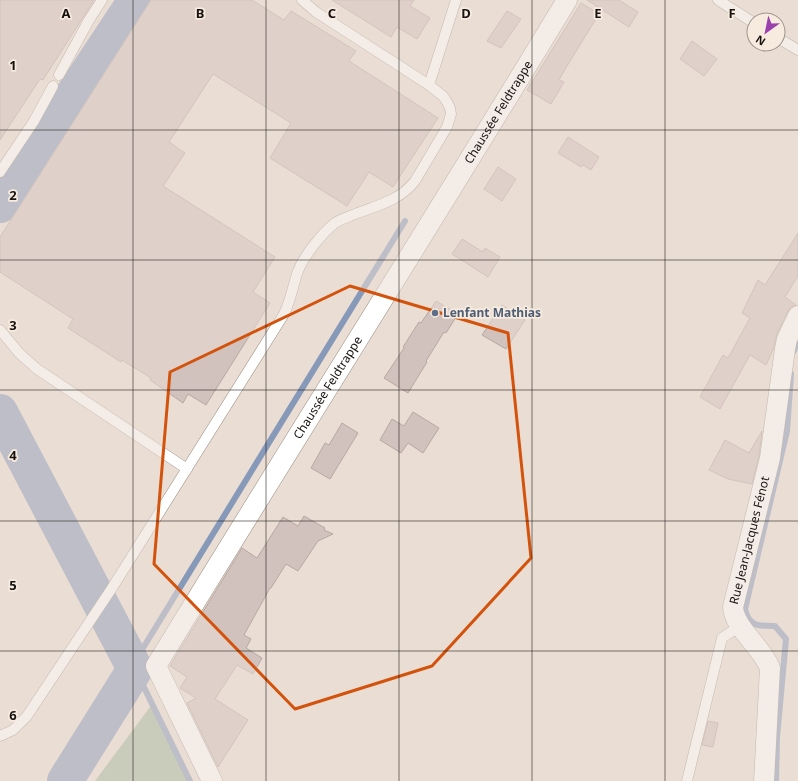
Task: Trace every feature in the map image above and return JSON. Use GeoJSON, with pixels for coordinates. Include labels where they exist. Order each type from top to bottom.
{"type":"FeatureCollection","features":[{"type":"Feature","properties":{"kind":"street","name":"Chaussée Feldtrappe"},"geometry":{"type":"LineString","coordinates":[[212,781],[156,666],[232,540],[393,285],[567,0]]}},
{"type":"Feature","properties":{"kind":"street","name":"Rue Jean-Jacques Fénot"},"geometry":{"type":"LineString","coordinates":[[764,781],[770,668],[762,653],[740,626],[734,613],[734,600],[770,458],[787,339],[798,316]]}},
{"type":"Feature","properties":{"kind":"lane"},"geometry":{"type":"LineString","coordinates":[[59,75],[89,20],[102,0]]}},
{"type":"Feature","properties":{"kind":"lane"},"geometry":{"type":"LineString","coordinates":[[0,736],[13,730],[27,716],[112,588],[284,314],[302,262],[330,228],[345,218],[399,197],[409,188],[415,181],[446,126],[451,114],[450,108],[443,96],[429,85],[316,12],[302,0]]}},
{"type":"Feature","properties":{"kind":"lane"},"geometry":{"type":"LineString","coordinates":[[429,85],[456,0]]}},
{"type":"Feature","properties":{"kind":"lane"},"geometry":{"type":"LineString","coordinates":[[718,0],[746,18]]}},
{"type":"Feature","properties":{"kind":"lane"},"geometry":{"type":"LineString","coordinates":[[786,43],[798,50]]}},
{"type":"Feature","properties":{"kind":"lane"},"geometry":{"type":"LineString","coordinates":[[0,172],[34,121],[53,86]]}},
{"type":"Feature","properties":{"kind":"lane"},"geometry":{"type":"LineString","coordinates":[[0,330],[20,354],[37,369],[187,469]]}},
{"type":"Feature","properties":{"kind":"lane"},"geometry":{"type":"LineString","coordinates":[[687,781],[722,638],[740,626]]}},
{"type":"Feature","properties":{"kind":"highlighted area"},"geometry":{"type":"Polygon","coordinates":[[[350,286],[508,333],[531,558],[432,666],[295,709],[154,564],[170,372],[350,286]]]}},
{"type":"Feature","properties":{"kind":"green space"},"geometry":{"type":"Polygon","coordinates":[[[153,703],[190,781],[95,781],[153,703]]]}},
{"type":"Feature","properties":{"kind":"building"},"geometry":{"type":"Polygon","coordinates":[[[0,0],[94,0],[43,80],[40,79],[0,140],[0,0]]]}},
{"type":"Feature","properties":{"kind":"building"},"geometry":{"type":"Polygon","coordinates":[[[151,0],[252,0],[284,20],[291,11],[356,51],[349,61],[438,118],[393,187],[369,172],[347,206],[270,158],[291,123],[213,74],[169,142],[185,153],[163,186],[275,257],[253,292],[270,303],[206,405],[188,394],[183,403],[150,380],[151,378],[122,360],[121,362],[68,328],[73,319],[0,272],[0,237],[151,0]]]}},
{"type":"Feature","properties":{"kind":"building"},"geometry":{"type":"Polygon","coordinates":[[[332,0],[414,0],[410,6],[430,18],[417,39],[397,27],[391,37],[332,0]]]}},
{"type":"Feature","properties":{"kind":"building"},"geometry":{"type":"Polygon","coordinates":[[[587,0],[619,0],[638,12],[629,27],[587,0]]]}},
{"type":"Feature","properties":{"kind":"building"},"geometry":{"type":"Polygon","coordinates":[[[581,3],[599,14],[559,80],[564,82],[551,104],[527,90],[581,3]]]}},
{"type":"Feature","properties":{"kind":"building"},"geometry":{"type":"Polygon","coordinates":[[[507,11],[521,19],[501,48],[487,41],[507,11]]]}},
{"type":"Feature","properties":{"kind":"building"},"geometry":{"type":"Polygon","coordinates":[[[692,41],[717,59],[704,76],[680,59],[692,41]]]}},
{"type":"Feature","properties":{"kind":"building"},"geometry":{"type":"Polygon","coordinates":[[[568,137],[599,157],[591,170],[583,165],[581,167],[558,153],[568,137]]]}},
{"type":"Feature","properties":{"kind":"building"},"geometry":{"type":"Polygon","coordinates":[[[498,167],[516,179],[502,201],[484,189],[498,167]]]}},
{"type":"Feature","properties":{"kind":"building"},"geometry":{"type":"Polygon","coordinates":[[[798,233],[798,276],[785,297],[796,305],[791,307],[788,311],[777,334],[773,350],[766,365],[750,355],[720,409],[700,397],[723,355],[728,358],[750,318],[742,313],[758,280],[765,285],[798,233]]]}},
{"type":"Feature","properties":{"kind":"building"},"geometry":{"type":"Polygon","coordinates":[[[462,239],[483,252],[485,248],[500,257],[488,277],[452,254],[462,239]]]}},
{"type":"Feature","properties":{"kind":"building"},"geometry":{"type":"Polygon","coordinates":[[[436,301],[458,314],[446,333],[444,332],[408,393],[384,378],[419,322],[421,323],[436,301]]]}},
{"type":"Feature","properties":{"kind":"building"},"geometry":{"type":"Polygon","coordinates":[[[502,305],[525,320],[506,349],[482,335],[502,305]]]}},
{"type":"Feature","properties":{"kind":"building"},"geometry":{"type":"Polygon","coordinates":[[[413,412],[439,428],[423,453],[408,443],[401,453],[380,440],[392,419],[404,426],[413,412]]]}},
{"type":"Feature","properties":{"kind":"building"},"geometry":{"type":"Polygon","coordinates":[[[342,423],[358,433],[330,479],[311,468],[325,443],[329,445],[342,423]]]}},
{"type":"Feature","properties":{"kind":"building"},"geometry":{"type":"Polygon","coordinates":[[[762,431],[759,456],[752,484],[728,479],[709,470],[725,440],[749,453],[762,431]]]}},
{"type":"Feature","properties":{"kind":"building"},"geometry":{"type":"Polygon","coordinates":[[[304,516],[325,528],[324,530],[333,534],[318,541],[298,571],[286,564],[270,588],[244,635],[251,639],[246,648],[262,658],[253,674],[237,665],[215,699],[248,720],[218,767],[187,703],[196,698],[180,688],[187,677],[170,666],[242,548],[257,558],[283,517],[298,526],[304,516]]]}},
{"type":"Feature","properties":{"kind":"building"},"geometry":{"type":"Polygon","coordinates":[[[708,721],[718,723],[713,747],[702,745],[708,721]]]}},
{"type":"Feature","properties":{"kind":"waterway"},"geometry":{"type":"LineString","coordinates":[[0,205],[136,0]]}},
{"type":"Feature","properties":{"kind":"waterway"},"geometry":{"type":"LineString","coordinates":[[190,781],[135,669],[143,648],[405,221]]}},
{"type":"Feature","properties":{"kind":"waterway"},"geometry":{"type":"LineString","coordinates":[[794,351],[798,340]]}},
{"type":"Feature","properties":{"kind":"waterway"},"geometry":{"type":"LineString","coordinates":[[776,781],[777,737],[786,639],[775,626],[764,626],[752,622],[749,619],[745,609],[787,431],[791,374]]}},
{"type":"Feature","properties":{"kind":"waterway"},"geometry":{"type":"LineString","coordinates":[[0,412],[135,669],[65,781]]}},
{"type":"Feature","properties":{"kind":"place","name":"Lenfant Mathias"},"geometry":{"type":"Point","coordinates":[435,313]}}]}
